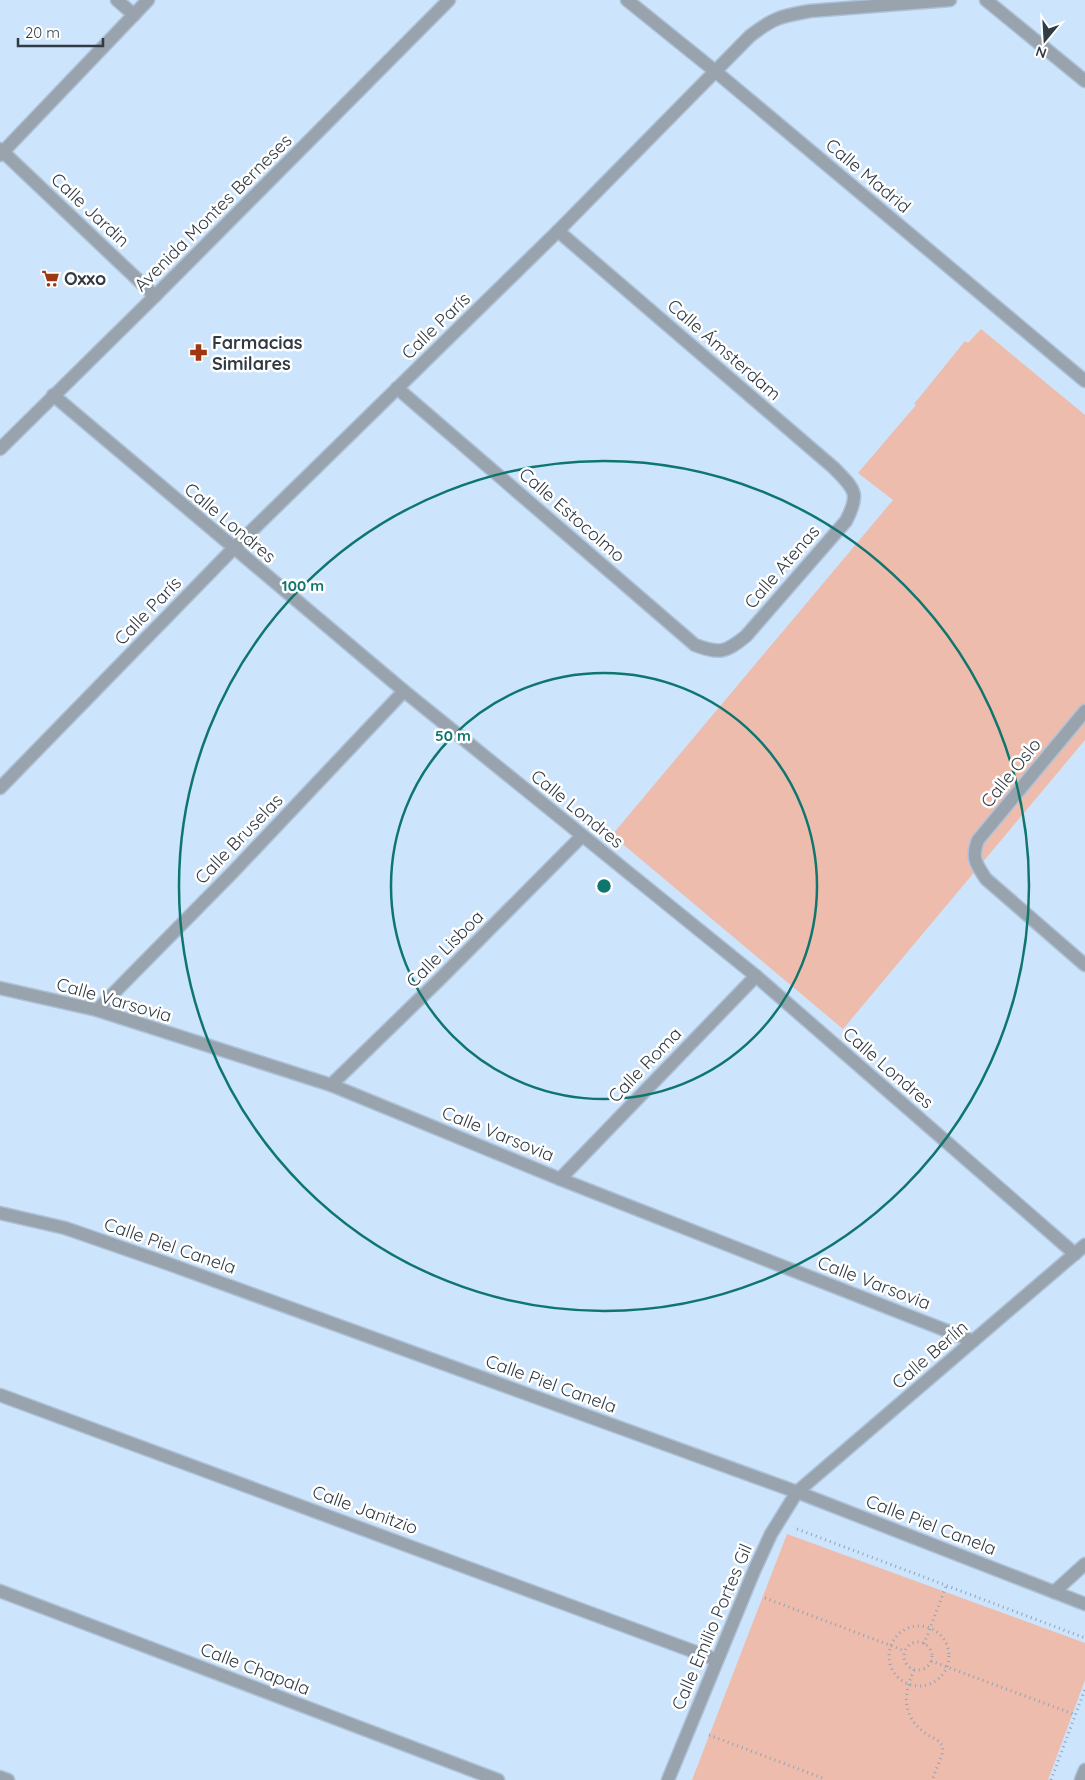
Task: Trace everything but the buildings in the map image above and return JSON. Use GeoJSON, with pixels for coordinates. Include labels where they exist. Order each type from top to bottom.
{"type":"FeatureCollection","features":[{"type":"Feature","properties":{"kind":"street"},"geometry":{"type":"LineString","coordinates":[[117,0],[134,15]]}},
{"type":"Feature","properties":{"kind":"street"},"geometry":{"type":"LineString","coordinates":[[1,152],[148,0]]}},
{"type":"Feature","properties":{"kind":"street","name":"Avenida Montes Berneses"},"geometry":{"type":"LineString","coordinates":[[0,449],[449,0]]}},
{"type":"Feature","properties":{"kind":"street","name":"Calle Madrid"},"geometry":{"type":"LineString","coordinates":[[627,0],[715,71],[1085,381]]}},
{"type":"Feature","properties":{"kind":"street","name":"Calle París"},"geometry":{"type":"LineString","coordinates":[[0,788],[233,549],[558,231],[750,36],[774,18],[810,11],[950,0]]}},
{"type":"Feature","properties":{"kind":"street"},"geometry":{"type":"LineString","coordinates":[[986,0],[1085,81]]}},
{"type":"Feature","properties":{"kind":"street","name":"Calle Jardin"},"geometry":{"type":"LineString","coordinates":[[1,152],[155,296]]}},
{"type":"Feature","properties":{"kind":"street","name":"Calle Ámsterdam"},"geometry":{"type":"LineString","coordinates":[[558,231],[834,468],[852,488],[854,505]]}},
{"type":"Feature","properties":{"kind":"street","name":"Calle Estocolmo"},"geometry":{"type":"LineString","coordinates":[[397,388],[695,645],[718,651],[730,648]]}},
{"type":"Feature","properties":{"kind":"street","name":"Calle Londres"},"geometry":{"type":"LineString","coordinates":[[53,395],[233,549],[404,691],[756,976],[1080,1250]]}},
{"type":"Feature","properties":{"kind":"street","name":"Calle Atenas"},"geometry":{"type":"LineString","coordinates":[[730,648],[746,636],[846,521],[854,505]]}},
{"type":"Feature","properties":{"kind":"street","name":"Calle Bruselas"},"geometry":{"type":"LineString","coordinates":[[97,1010],[238,866],[404,691]]}},
{"type":"Feature","properties":{"kind":"street","name":"Calle Oslo"},"geometry":{"type":"LineString","coordinates":[[1085,710],[978,840],[975,862],[986,879],[1003,895],[1085,965]]}},
{"type":"Feature","properties":{"kind":"street","name":"Calle Lisboa"},"geometry":{"type":"LineString","coordinates":[[332,1085],[582,836]]}},
{"type":"Feature","properties":{"kind":"street","name":"Calle Roma"},"geometry":{"type":"LineString","coordinates":[[560,1179],[756,976]]}},
{"type":"Feature","properties":{"kind":"street","name":"Calle Varsovia"},"geometry":{"type":"LineString","coordinates":[[0,988],[97,1010],[332,1085],[560,1179],[973,1341]]}},
{"type":"Feature","properties":{"kind":"street","name":"Calle Piel Canela"},"geometry":{"type":"LineString","coordinates":[[0,1213],[65,1228],[166,1263],[797,1492],[1085,1604]]}},
{"type":"Feature","properties":{"kind":"street","name":"Calle Berlín"},"geometry":{"type":"LineString","coordinates":[[797,1492],[1080,1250]]}},
{"type":"Feature","properties":{"kind":"street","name":"Calle Janitzio"},"geometry":{"type":"LineString","coordinates":[[0,1395],[717,1660]]}},
{"type":"Feature","properties":{"kind":"street","name":"Calle Emilio Portes Gil"},"geometry":{"type":"LineString","coordinates":[[668,1780],[744,1594],[771,1534],[797,1492]]}},
{"type":"Feature","properties":{"kind":"street"},"geometry":{"type":"LineString","coordinates":[[1054,1592],[1085,1564]]}},
{"type":"Feature","properties":{"kind":"street","name":"Calle Chapala"},"geometry":{"type":"LineString","coordinates":[[0,1591],[498,1780]]}},
{"type":"Feature","properties":{"kind":"street"},"geometry":{"type":"LineString","coordinates":[[1081,1780],[1085,1770]]}},
{"type":"Feature","properties":{"kind":"street"},"geometry":{"type":"LineString","coordinates":[[0,1777],[8,1780]]}},
{"type":"Feature","properties":{"kind":"path"},"geometry":{"type":"LineString","coordinates":[[788,1526],[1085,1638]]}},
{"type":"Feature","properties":{"kind":"path"},"geometry":{"type":"LineString","coordinates":[[924,1644],[946,1586]]}},
{"type":"Feature","properties":{"kind":"path"},"geometry":{"type":"LineString","coordinates":[[761,1597],[905,1651]]}},
{"type":"Feature","properties":{"kind":"path"},"geometry":{"type":"LineString","coordinates":[[917,1626],[930,1628],[942,1637],[947,1646],[949,1655],[946,1667],[936,1680],[928,1684],[918,1686],[908,1684],[892,1671],[889,1661],[891,1645],[899,1633],[907,1628],[917,1626]]}},
{"type":"Feature","properties":{"kind":"path"},"geometry":{"type":"LineString","coordinates":[[916,1642],[924,1644],[931,1651],[930,1664],[923,1670],[914,1670],[904,1660],[905,1651],[916,1642]]}},
{"type":"Feature","properties":{"kind":"path"},"geometry":{"type":"LineString","coordinates":[[931,1661],[1076,1715]]}},
{"type":"Feature","properties":{"kind":"path"},"geometry":{"type":"LineString","coordinates":[[914,1670],[908,1684],[906,1704],[912,1719],[919,1728],[938,1741],[943,1747],[942,1755],[932,1780]]}},
{"type":"Feature","properties":{"kind":"path"},"geometry":{"type":"LineString","coordinates":[[1052,1780],[1085,1689]]}},
{"type":"Feature","properties":{"kind":"path"},"geometry":{"type":"LineString","coordinates":[[708,1735],[825,1779]]}},
{"type":"Feature","properties":{"kind":"shaded area"},"geometry":{"type":"Polygon","coordinates":[[[981,329],[1085,415],[1085,740],[843,1029],[612,835],[893,500],[858,473],[916,405],[914,404],[965,341],[968,343],[981,329]]]}},
{"type":"Feature","properties":{"kind":"shaded area"},"geometry":{"type":"Polygon","coordinates":[[[787,1534],[1085,1643],[1085,1680],[1048,1780],[692,1780],[787,1534]]]}},
{"type":"Feature","properties":{"kind":"place","name":"Oxxo"},"geometry":{"type":"Point","coordinates":[50,279]}},
{"type":"Feature","properties":{"kind":"place","name":"Farmacias Similares"},"geometry":{"type":"Point","coordinates":[198,353]}}]}
